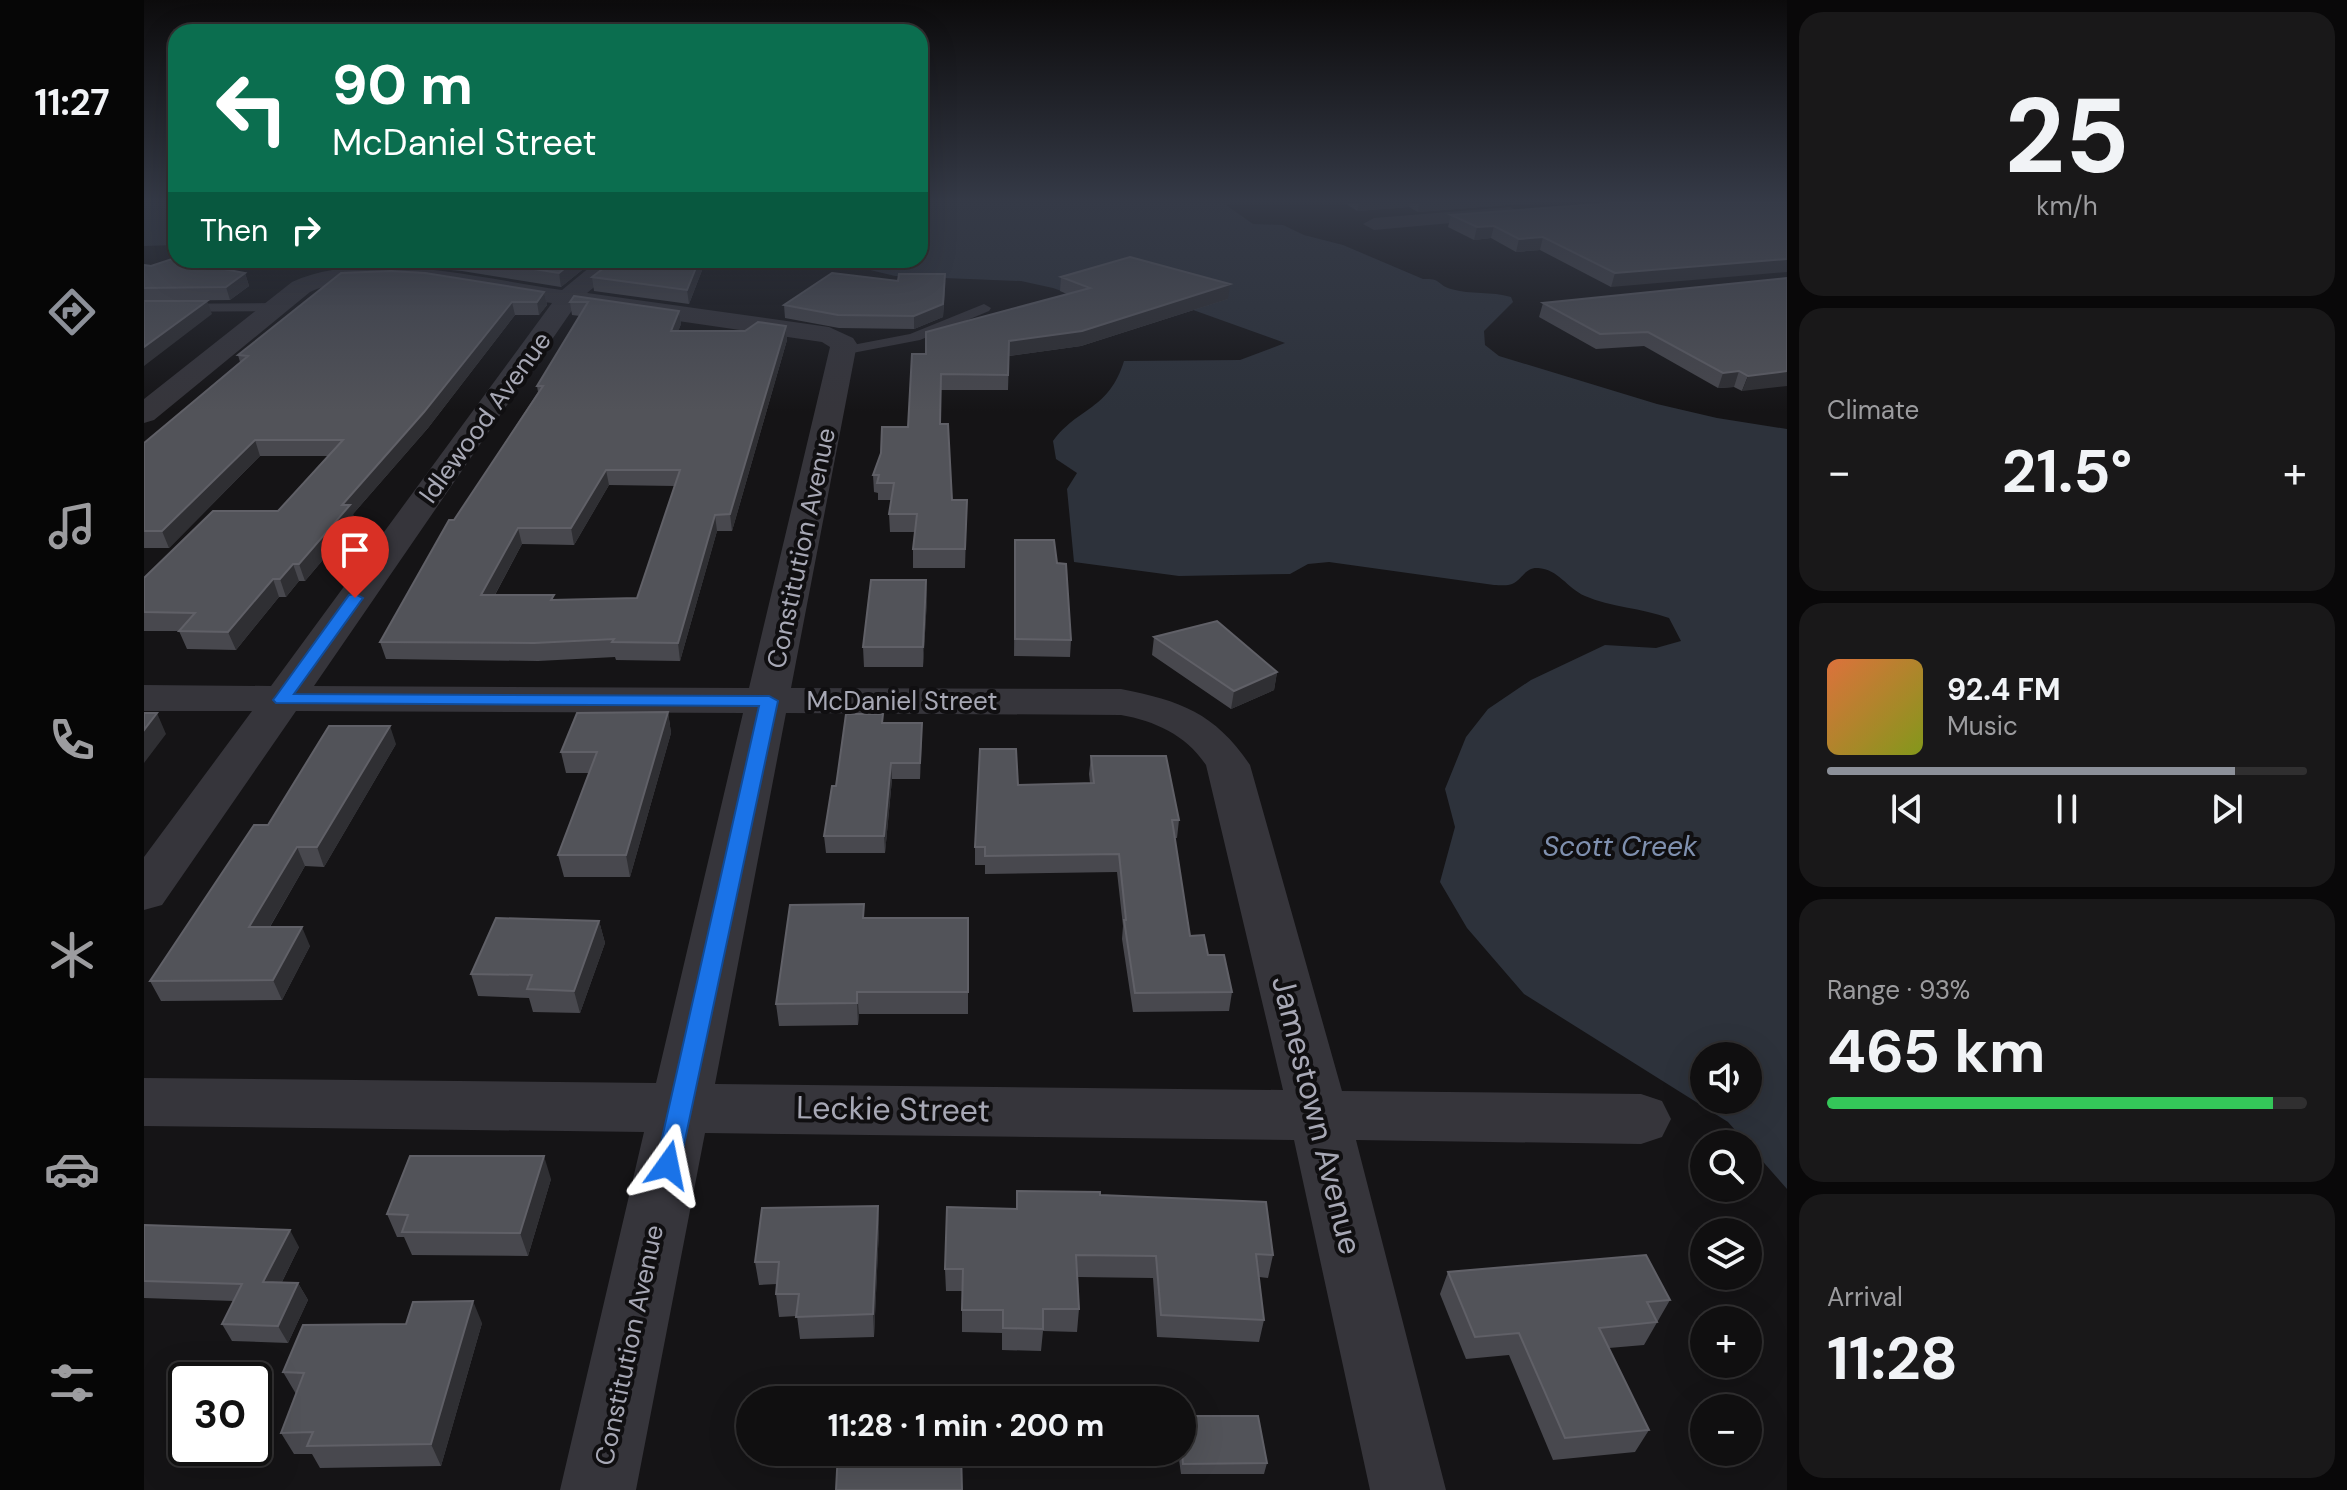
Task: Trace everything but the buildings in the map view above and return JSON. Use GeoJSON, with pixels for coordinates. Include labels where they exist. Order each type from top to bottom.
{"type":"FeatureCollection","features":[{"type":"Feature","properties":{"kind":"street"},"geometry":{"type":"LineString","coordinates":[[144,414],[311,281],[358,273]]}},
{"type":"Feature","properties":{"kind":"street"},"geometry":{"type":"LineString","coordinates":[[380,273],[829,335],[844,344],[842,351]]}},
{"type":"Feature","properties":{"kind":"street","name":"Idlewood Avenue"},"geometry":{"type":"LineString","coordinates":[[144,893],[546,333],[567,298],[598,273]]}},
{"type":"Feature","properties":{"kind":"street","name":"Constitution Avenue"},"geometry":{"type":"LineString","coordinates":[[598,1490],[842,351]]}},
{"type":"Feature","properties":{"kind":"street","name":"McDaniel Street"},"geometry":{"type":"LineString","coordinates":[[144,698],[1121,702],[1153,707],[1182,718],[1216,744]]}},
{"type":"Feature","properties":{"kind":"street","name":"Jamestown Avenue"},"geometry":{"type":"LineString","coordinates":[[1216,744],[1228,765],[1319,1115],[1408,1490]]}},
{"type":"Feature","properties":{"kind":"street","name":"Leckie Street"},"geometry":{"type":"LineString","coordinates":[[144,1102],[1641,1119]]}},
{"type":"Feature","properties":{"kind":"lane"},"geometry":{"type":"LineString","coordinates":[[144,308],[284,300]]}},
{"type":"Feature","properties":{"kind":"lane"},"geometry":{"type":"LineString","coordinates":[[842,351],[925,336],[950,328],[984,308]]}},
{"type":"Feature","properties":{"kind":"water","name":"Scott Creek"},"geometry":{"type":"Polygon","coordinates":[[[881,273],[1408,273],[1437,281],[1451,289],[1511,297],[1513,302],[1484,331],[1485,345],[1499,356],[1657,404],[1717,418],[1787,429],[1787,1189],[1762,1161],[1762,1130],[1735,1130],[1715,1114],[1762,1114],[1762,1042],[1690,1042],[1690,1098],[1524,994],[1467,928],[1440,882],[1455,827],[1445,789],[1466,737],[1488,709],[1531,680],[1605,645],[1656,648],[1681,641],[1669,618],[1585,596],[1557,575],[1538,568],[1530,570],[1512,584],[1494,585],[1329,562],[1308,564],[1290,574],[1179,576],[1074,562],[1067,489],[1077,473],[1056,459],[1053,441],[1102,399],[1118,377],[1124,361],[1240,360],[1285,343],[1182,306],[1140,319],[1053,288],[1021,281],[895,276],[881,273]]]}},
{"type":"Feature","properties":{"kind":"route"},"geometry":{"type":"LineString","coordinates":[[355,598],[282,700],[769,701],[668,1165]]}}]}
